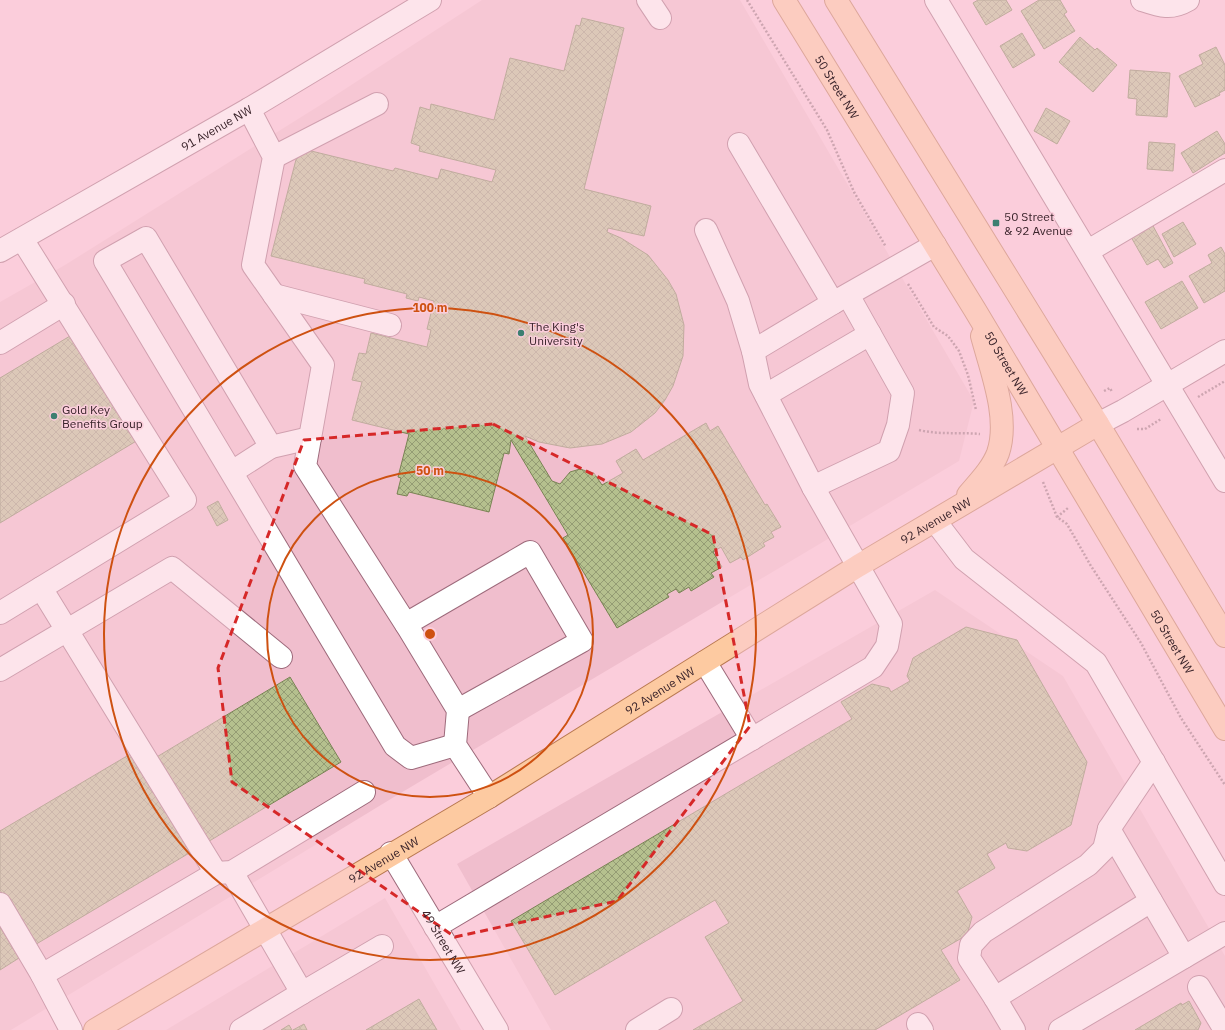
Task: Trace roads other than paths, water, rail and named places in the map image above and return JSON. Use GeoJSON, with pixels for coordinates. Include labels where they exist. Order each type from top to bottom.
{"type":"FeatureCollection","features":[{"type":"Feature","properties":{"kind":"main road","name":"50 Street NW"},"geometry":{"type":"LineString","coordinates":[[784,0],[975,310],[1225,729]]}},
{"type":"Feature","properties":{"kind":"main road"},"geometry":{"type":"LineString","coordinates":[[836,0],[1098,424],[1225,636]]}},
{"type":"Feature","properties":{"kind":"main road"},"geometry":{"type":"LineString","coordinates":[[959,506],[987,473],[998,454],[1003,434],[998,393],[975,310]]}},
{"type":"Feature","properties":{"kind":"main road","name":"92 Avenue NW"},"geometry":{"type":"LineString","coordinates":[[95,1030],[391,853],[489,797],[858,566],[1098,424]]}},
{"type":"Feature","properties":{"kind":"street","name":"91 Avenue NW"},"geometry":{"type":"LineString","coordinates":[[8,242],[249,109],[430,0]]}},
{"type":"Feature","properties":{"kind":"street"},"geometry":{"type":"LineString","coordinates":[[648,0],[660,18]]}},
{"type":"Feature","properties":{"kind":"street"},"geometry":{"type":"LineString","coordinates":[[936,0],[1225,481]]}},
{"type":"Feature","properties":{"kind":"street"},"geometry":{"type":"LineString","coordinates":[[1142,0],[1164,7],[1181,4],[1188,0]]}},
{"type":"Feature","properties":{"kind":"street"},"geometry":{"type":"LineString","coordinates":[[274,157],[376,104]]}},
{"type":"Feature","properties":{"kind":"street"},"geometry":{"type":"LineString","coordinates":[[249,109],[274,157],[253,265],[323,365],[305,466],[406,624],[458,710],[455,745],[489,797]]}},
{"type":"Feature","properties":{"kind":"street"},"geometry":{"type":"LineString","coordinates":[[739,144],[841,299],[870,334],[903,393],[898,425],[889,451],[813,487]]}},
{"type":"Feature","properties":{"kind":"street"},"geometry":{"type":"LineString","coordinates":[[1088,251],[1225,170]]}},
{"type":"Feature","properties":{"kind":"street"},"geometry":{"type":"LineString","coordinates":[[435,927],[873,667],[887,646],[890,624],[813,487],[760,384],[753,352],[738,301],[706,230]]}},
{"type":"Feature","properties":{"kind":"street"},"geometry":{"type":"LineString","coordinates":[[271,447],[146,238],[105,262],[395,746],[411,758],[455,745]]}},
{"type":"Feature","properties":{"kind":"street"},"geometry":{"type":"LineString","coordinates":[[0,613],[185,500],[64,304],[8,242]]}},
{"type":"Feature","properties":{"kind":"street"},"geometry":{"type":"LineString","coordinates":[[753,352],[935,245]]}},
{"type":"Feature","properties":{"kind":"street"},"geometry":{"type":"LineString","coordinates":[[274,295],[390,325]]}},
{"type":"Feature","properties":{"kind":"street"},"geometry":{"type":"LineString","coordinates":[[0,343],[64,304]]}},
{"type":"Feature","properties":{"kind":"street"},"geometry":{"type":"LineString","coordinates":[[766,395],[870,334]]}},
{"type":"Feature","properties":{"kind":"street","name":"92 Avenue NW"},"geometry":{"type":"LineString","coordinates":[[1098,424],[1225,351]]}},
{"type":"Feature","properties":{"kind":"street"},"geometry":{"type":"LineString","coordinates":[[232,472],[271,447],[310,438]]}},
{"type":"Feature","properties":{"kind":"street"},"geometry":{"type":"LineString","coordinates":[[935,520],[964,559],[1096,663],[1225,884]]}},
{"type":"Feature","properties":{"kind":"street"},"geometry":{"type":"LineString","coordinates":[[406,624],[530,552],[582,641],[458,710]]}},
{"type":"Feature","properties":{"kind":"street"},"geometry":{"type":"LineString","coordinates":[[0,670],[172,568],[281,657]]}},
{"type":"Feature","properties":{"kind":"street"},"geometry":{"type":"LineString","coordinates":[[41,588],[224,872],[266,928],[302,993]]}},
{"type":"Feature","properties":{"kind":"street"},"geometry":{"type":"LineString","coordinates":[[705,662],[752,738]]}},
{"type":"Feature","properties":{"kind":"street"},"geometry":{"type":"LineString","coordinates":[[1014,1030],[969,958],[972,945],[984,932],[1088,865],[1104,850],[1109,829],[1154,762]]}},
{"type":"Feature","properties":{"kind":"street"},"geometry":{"type":"LineString","coordinates":[[42,975],[364,792]]}},
{"type":"Feature","properties":{"kind":"street"},"geometry":{"type":"LineString","coordinates":[[1109,829],[1184,957]]}},
{"type":"Feature","properties":{"kind":"street","name":"49 Street NW"},"geometry":{"type":"LineString","coordinates":[[391,853],[497,1030]]}},
{"type":"Feature","properties":{"kind":"street"},"geometry":{"type":"LineString","coordinates":[[995,998],[1151,901]]}},
{"type":"Feature","properties":{"kind":"street"},"geometry":{"type":"LineString","coordinates":[[0,904],[42,975],[71,1030]]}},
{"type":"Feature","properties":{"kind":"street"},"geometry":{"type":"LineString","coordinates":[[1060,1030],[1225,933]]}},
{"type":"Feature","properties":{"kind":"street"},"geometry":{"type":"LineString","coordinates":[[240,1030],[382,946]]}},
{"type":"Feature","properties":{"kind":"street"},"geometry":{"type":"LineString","coordinates":[[1199,987],[1225,1030]]}},
{"type":"Feature","properties":{"kind":"street"},"geometry":{"type":"LineString","coordinates":[[637,1030],[671,1009]]}},
{"type":"Feature","properties":{"kind":"place","name":"50 Street & 92 Avenue"},"geometry":{"type":"Point","coordinates":[996,223]}},
{"type":"Feature","properties":{"kind":"place","name":"The King's University"},"geometry":{"type":"Point","coordinates":[521,333]}},
{"type":"Feature","properties":{"kind":"place","name":"Gold Key Benefits Group"},"geometry":{"type":"Point","coordinates":[54,416]}}]}
